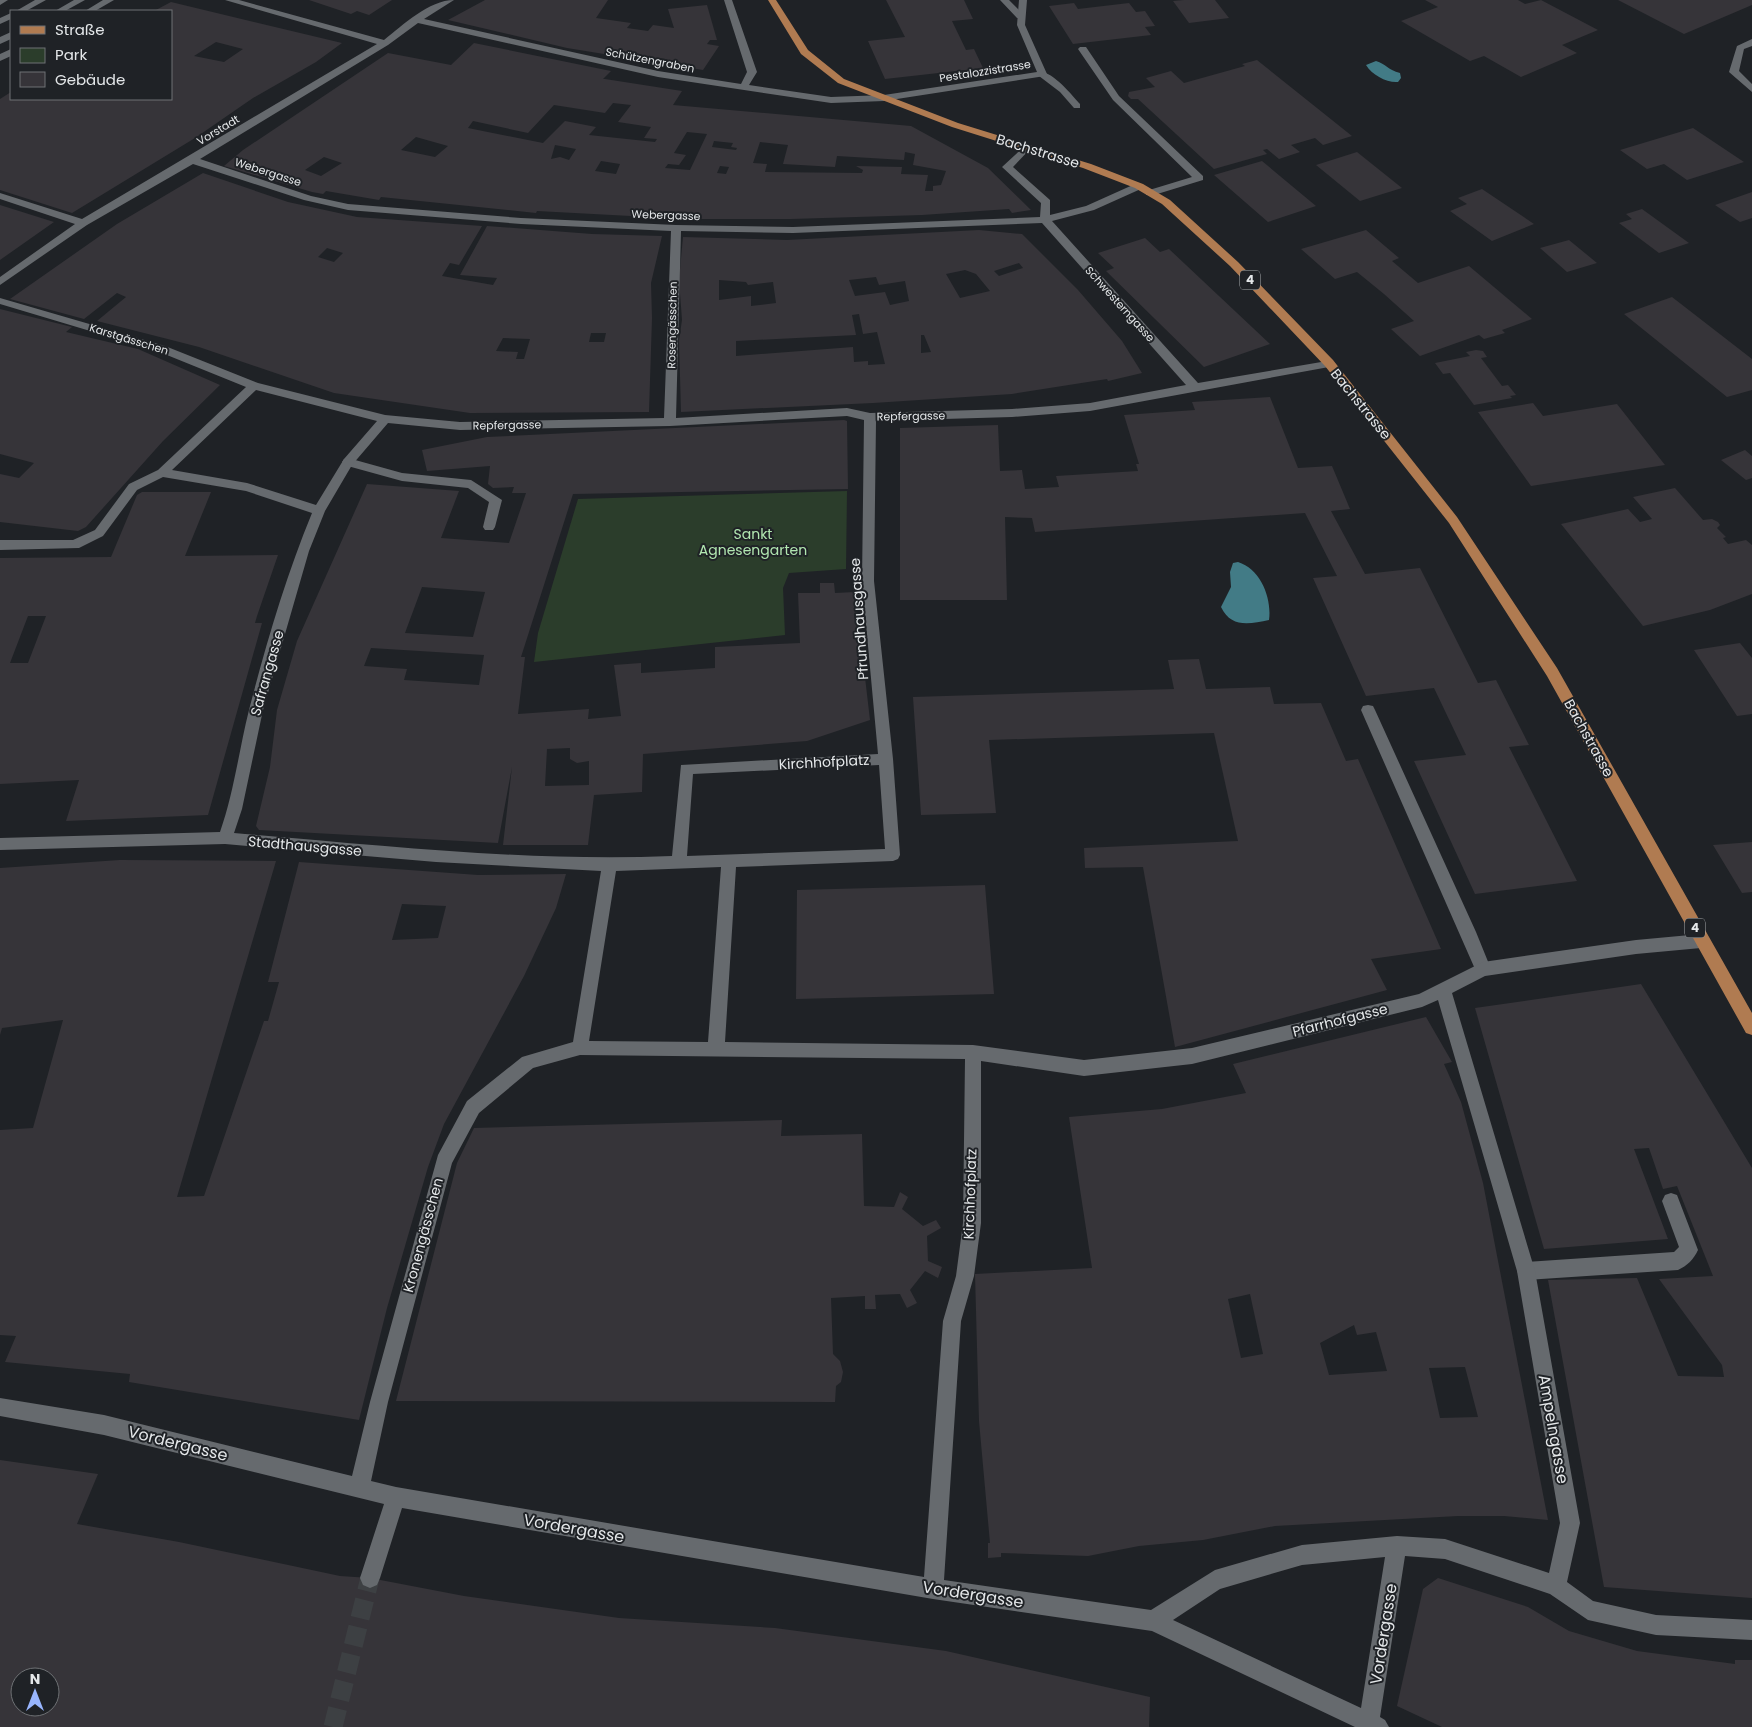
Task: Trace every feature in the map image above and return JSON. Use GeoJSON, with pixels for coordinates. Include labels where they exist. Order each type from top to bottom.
{"type":"FeatureCollection","features":[{"type":"Feature","properties":{"kind":"main road","name":"Bachstrasse"},"geometry":{"type":"LineString","coordinates":[[772,0],[795,40],[814,62],[841,80],[955,125],[1087,166],[1139,186],[1150,193],[1172,208],[1234,264],[1329,363],[1453,520],[1552,672],[1752,1028]]}},
{"type":"Feature","properties":{"kind":"street"},"geometry":{"type":"LineString","coordinates":[[0,2],[4,0]]}},
{"type":"Feature","properties":{"kind":"street"},"geometry":{"type":"LineString","coordinates":[[22,10],[42,0]]}},
{"type":"Feature","properties":{"kind":"street"},"geometry":{"type":"LineString","coordinates":[[61,10],[81,0]]}},
{"type":"Feature","properties":{"kind":"street"},"geometry":{"type":"LineString","coordinates":[[91,10],[110,0]]}},
{"type":"Feature","properties":{"kind":"street"},"geometry":{"type":"LineString","coordinates":[[229,0],[385,43]]}},
{"type":"Feature","properties":{"kind":"street","name":"Vorstadt"},"geometry":{"type":"LineString","coordinates":[[0,282],[83,223],[192,160],[385,43],[416,20],[450,0]]}},
{"type":"Feature","properties":{"kind":"street"},"geometry":{"type":"LineString","coordinates":[[728,0],[752,72],[742,88]]}},
{"type":"Feature","properties":{"kind":"street"},"geometry":{"type":"LineString","coordinates":[[1004,0],[1020,16]]}},
{"type":"Feature","properties":{"kind":"street","name":"Pestalozzistrasse"},"geometry":{"type":"LineString","coordinates":[[884,98],[1042,74],[1024,34],[1020,16],[1023,0]]}},
{"type":"Feature","properties":{"kind":"street","name":"Schützengraben"},"geometry":{"type":"LineString","coordinates":[[416,20],[658,74],[831,100],[884,98]]}},
{"type":"Feature","properties":{"kind":"street"},"geometry":{"type":"LineString","coordinates":[[1752,42],[1740,48],[1734,72],[1752,89]]}},
{"type":"Feature","properties":{"kind":"street"},"geometry":{"type":"LineString","coordinates":[[1083,49],[1116,98],[1200,178],[1150,193]]}},
{"type":"Feature","properties":{"kind":"street"},"geometry":{"type":"LineString","coordinates":[[1042,74],[1063,90],[1077,106]]}},
{"type":"Feature","properties":{"kind":"street"},"geometry":{"type":"LineString","coordinates":[[1027,147],[1007,167],[1046,202],[1045,220]]}},
{"type":"Feature","properties":{"kind":"street","name":"Webergasse"},"geometry":{"type":"LineString","coordinates":[[192,160],[308,198],[348,207],[521,221],[676,228],[792,230],[1045,220],[1090,208],[1139,186]]}},
{"type":"Feature","properties":{"kind":"street"},"geometry":{"type":"LineString","coordinates":[[0,196],[83,223]]}},
{"type":"Feature","properties":{"kind":"street","name":"Schwesterngasse"},"geometry":{"type":"LineString","coordinates":[[1045,220],[1196,389]]}},
{"type":"Feature","properties":{"kind":"street","name":"Rosengässchen"},"geometry":{"type":"LineString","coordinates":[[670,422],[676,228]]}},
{"type":"Feature","properties":{"kind":"street","name":"Karstgässchen"},"geometry":{"type":"LineString","coordinates":[[0,301],[144,342],[214,366],[254,386],[385,419]]}},
{"type":"Feature","properties":{"kind":"street","name":"Repfergasse"},"geometry":{"type":"LineString","coordinates":[[385,419],[460,426],[670,422],[847,412],[870,417],[1012,413],[1070,408],[1196,389],[1329,363]]}},
{"type":"Feature","properties":{"kind":"street"},"geometry":{"type":"LineString","coordinates":[[0,545],[75,544],[99,533],[133,487],[162,473],[254,386]]}},
{"type":"Feature","properties":{"kind":"street","name":"Pfrundhausgasse"},"geometry":{"type":"LineString","coordinates":[[870,417],[868,581],[886,760]]}},
{"type":"Feature","properties":{"kind":"street","name":"Safrangasse"},"geometry":{"type":"LineString","coordinates":[[225,838],[235,809],[256,710],[303,551],[319,511],[348,462],[385,419]]}},
{"type":"Feature","properties":{"kind":"street"},"geometry":{"type":"LineString","coordinates":[[348,462],[402,477],[471,484],[496,500],[489,527]]}},
{"type":"Feature","properties":{"kind":"street"},"geometry":{"type":"LineString","coordinates":[[162,473],[247,487],[319,511]]}},
{"type":"Feature","properties":{"kind":"street"},"geometry":{"type":"LineString","coordinates":[[1368,710],[1483,969]]}},
{"type":"Feature","properties":{"kind":"street","name":"Kirchhofplatz"},"geometry":{"type":"LineString","coordinates":[[609,865],[893,856],[886,760],[686,769],[679,862]]}},
{"type":"Feature","properties":{"kind":"street","name":"Stadthausgasse"},"geometry":{"type":"LineString","coordinates":[[0,844],[225,838],[290,846],[609,865]]}},
{"type":"Feature","properties":{"kind":"street"},"geometry":{"type":"LineString","coordinates":[[716,1050],[728,862]]}},
{"type":"Feature","properties":{"kind":"street"},"geometry":{"type":"LineString","coordinates":[[609,865],[580,1048],[973,1052]]}},
{"type":"Feature","properties":{"kind":"street","name":"Pfarrhofgasse"},"geometry":{"type":"LineString","coordinates":[[973,1052],[1084,1068],[1192,1056],[1422,1000],[1483,969],[1621,949],[1702,941]]}},
{"type":"Feature","properties":{"kind":"street","name":"Ampelngasse"},"geometry":{"type":"LineString","coordinates":[[1443,989],[1526,1271],[1570,1523],[1556,1586]]}},
{"type":"Feature","properties":{"kind":"street","name":"Kronengässchen"},"geometry":{"type":"LineString","coordinates":[[359,1489],[379,1402],[444,1161],[473,1107],[528,1062],[580,1048]]}},
{"type":"Feature","properties":{"kind":"street","name":"Kirchhofplatz"},"geometry":{"type":"LineString","coordinates":[[933,1589],[952,1321],[965,1276],[972,1223],[973,1052]]}},
{"type":"Feature","properties":{"kind":"street"},"geometry":{"type":"LineString","coordinates":[[1526,1271],[1678,1261],[1689,1250],[1671,1201]]}},
{"type":"Feature","properties":{"kind":"street","name":"Vordergasse"},"geometry":{"type":"LineString","coordinates":[[0,1407],[104,1424],[396,1497],[933,1589],[1153,1621],[1373,1725],[1397,1546]]}},
{"type":"Feature","properties":{"kind":"street"},"geometry":{"type":"LineString","coordinates":[[370,1578],[396,1497]]}},
{"type":"Feature","properties":{"kind":"street"},"geometry":{"type":"LineString","coordinates":[[1153,1621],[1215,1580],[1302,1555],[1397,1546],[1445,1549],[1556,1586],[1588,1610],[1656,1625],[1752,1630]]}},
{"type":"Feature","properties":{"kind":"green space","name":"Sankt Agnesengarten"},"geometry":{"type":"Polygon","coordinates":[[[847,491],[846,569],[789,573],[783,588],[785,635],[534,662],[538,633],[578,499],[847,491]]]}},
{"type":"Feature","properties":{"kind":"water"},"geometry":{"type":"Polygon","coordinates":[[[1376,61],[1400,73],[1401,78],[1398,82],[1380,78],[1366,65],[1376,61]]]}},
{"type":"Feature","properties":{"kind":"water"},"geometry":{"type":"Polygon","coordinates":[[[1238,562],[1253,571],[1259,578],[1267,594],[1269,620],[1241,623],[1225,614],[1221,607],[1231,587],[1230,572],[1233,563],[1238,562]]]}},
{"type":"Feature","properties":{"kind":"building"},"geometry":{"type":"Polygon","coordinates":[[[309,0],[392,0],[369,15],[357,11],[351,14],[309,0]]]}},
{"type":"Feature","properties":{"kind":"building"},"geometry":{"type":"Polygon","coordinates":[[[485,0],[608,0],[596,18],[631,23],[627,28],[648,31],[653,25],[674,28],[668,9],[707,5],[717,40],[710,40],[707,44],[719,46],[703,70],[567,48],[448,20],[485,0]]]}},
{"type":"Feature","properties":{"kind":"building"},"geometry":{"type":"Polygon","coordinates":[[[886,0],[964,0],[973,19],[952,21],[966,50],[974,49],[983,68],[885,79],[868,41],[905,37],[886,0]]]}},
{"type":"Feature","properties":{"kind":"building"},"geometry":{"type":"Polygon","coordinates":[[[1215,0],[1229,18],[1189,23],[1173,1],[1215,0]]]}},
{"type":"Feature","properties":{"kind":"building"},"geometry":{"type":"Polygon","coordinates":[[[1425,0],[1518,0],[1525,4],[1541,0],[1598,30],[1562,45],[1577,53],[1521,77],[1484,56],[1470,61],[1401,21],[1438,7],[1425,0]]]}},
{"type":"Feature","properties":{"kind":"building"},"geometry":{"type":"Polygon","coordinates":[[[1618,0],[1752,0],[1752,5],[1684,34],[1618,0]]]}},
{"type":"Feature","properties":{"kind":"building"},"geometry":{"type":"Polygon","coordinates":[[[171,2],[342,43],[316,62],[253,98],[195,138],[72,213],[0,190],[0,99],[10,93],[10,100],[172,100],[172,10],[156,10],[171,2]],[[216,42],[194,56],[224,62],[243,49],[216,42]]]}},
{"type":"Feature","properties":{"kind":"building"},"geometry":{"type":"Polygon","coordinates":[[[1074,3],[1078,9],[1129,3],[1136,12],[1145,11],[1155,26],[1145,27],[1151,35],[1073,44],[1049,6],[1074,3]]]}},
{"type":"Feature","properties":{"kind":"building"},"geometry":{"type":"Polygon","coordinates":[[[474,43],[611,71],[603,79],[682,91],[673,105],[911,126],[988,168],[1031,210],[1012,213],[1009,209],[922,215],[791,219],[687,219],[537,211],[536,213],[381,197],[379,200],[326,191],[323,194],[224,166],[243,150],[388,53],[451,65],[474,43]],[[613,103],[605,113],[554,105],[528,133],[473,121],[468,128],[543,143],[565,121],[596,127],[589,135],[655,142],[657,139],[644,138],[651,127],[618,122],[631,105],[613,103]],[[687,132],[674,153],[686,155],[679,165],[668,164],[665,168],[690,170],[707,134],[687,132]],[[416,137],[401,150],[435,157],[448,146],[416,137]],[[714,141],[712,147],[736,150],[737,148],[731,147],[733,143],[714,141]],[[760,142],[753,163],[767,164],[765,172],[862,173],[863,170],[856,166],[902,167],[901,174],[928,175],[925,191],[933,191],[933,186],[941,185],[946,171],[913,165],[915,154],[905,152],[904,160],[837,156],[835,167],[783,164],[788,145],[760,142]],[[555,145],[551,159],[560,157],[569,160],[576,149],[555,145]],[[324,157],[305,170],[321,176],[342,163],[324,157]],[[601,161],[595,171],[616,174],[620,164],[601,161]],[[720,166],[717,173],[726,174],[729,167],[720,166]]]}},
{"type":"Feature","properties":{"kind":"building"},"geometry":{"type":"Polygon","coordinates":[[[1257,60],[1352,136],[1323,145],[1315,138],[1291,145],[1300,152],[1279,159],[1267,149],[1263,150],[1267,154],[1214,169],[1138,99],[1131,99],[1128,96],[1129,92],[1155,87],[1146,78],[1171,71],[1184,83],[1245,66],[1242,64],[1257,60]]]}},
{"type":"Feature","properties":{"kind":"building"},"geometry":{"type":"Polygon","coordinates":[[[1693,128],[1744,162],[1687,180],[1664,164],[1647,169],[1620,150],[1693,128]]]}},
{"type":"Feature","properties":{"kind":"building"},"geometry":{"type":"Polygon","coordinates":[[[1357,152],[1402,188],[1360,201],[1316,165],[1357,152]]]}},
{"type":"Feature","properties":{"kind":"building"},"geometry":{"type":"Polygon","coordinates":[[[1262,161],[1316,206],[1268,222],[1214,175],[1262,161]]]}},
{"type":"Feature","properties":{"kind":"building"},"geometry":{"type":"Polygon","coordinates":[[[203,173],[288,202],[357,217],[482,226],[459,265],[450,263],[442,276],[493,285],[497,278],[460,275],[487,226],[592,234],[662,236],[651,283],[652,318],[649,412],[470,413],[334,393],[199,347],[97,321],[126,297],[117,293],[84,319],[10,299],[117,224],[203,173]],[[327,248],[318,257],[334,262],[343,253],[327,248]],[[591,333],[589,342],[604,342],[606,333],[591,333]],[[503,338],[496,351],[518,352],[516,359],[524,359],[530,339],[503,338]]]}},
{"type":"Feature","properties":{"kind":"building"},"geometry":{"type":"Polygon","coordinates":[[[1482,189],[1534,224],[1492,241],[1450,211],[1467,204],[1458,198],[1482,189]]]}},
{"type":"Feature","properties":{"kind":"building"},"geometry":{"type":"Polygon","coordinates":[[[1752,192],[1752,218],[1740,222],[1715,205],[1752,192]]]}},
{"type":"Feature","properties":{"kind":"building"},"geometry":{"type":"Polygon","coordinates":[[[0,205],[54,222],[0,260],[0,205]]]}},
{"type":"Feature","properties":{"kind":"building"},"geometry":{"type":"Polygon","coordinates":[[[1642,209],[1689,243],[1659,253],[1619,223],[1632,219],[1626,214],[1642,209]]]}},
{"type":"Feature","properties":{"kind":"building"},"geometry":{"type":"Polygon","coordinates":[[[979,230],[1022,234],[1078,290],[1122,341],[1142,373],[1108,381],[1107,379],[1012,394],[681,412],[679,340],[682,320],[679,280],[683,237],[787,240],[979,230]],[[1019,263],[994,271],[999,276],[1023,268],[1019,263]],[[965,270],[946,274],[960,298],[990,291],[976,274],[965,270]],[[876,277],[849,280],[855,296],[885,292],[890,305],[909,301],[905,281],[879,285],[876,277]],[[719,280],[719,300],[751,296],[751,306],[776,303],[773,282],[748,285],[746,282],[719,280]],[[859,314],[852,315],[856,335],[736,341],[736,356],[853,347],[854,362],[868,361],[868,365],[885,364],[877,332],[863,334],[859,314]],[[921,335],[921,353],[931,352],[924,335],[921,335]]]}},
{"type":"Feature","properties":{"kind":"building"},"geometry":{"type":"Polygon","coordinates":[[[1366,230],[1399,258],[1392,261],[1418,283],[1469,266],[1532,319],[1502,330],[1505,333],[1484,339],[1479,335],[1420,356],[1391,329],[1414,321],[1384,294],[1357,272],[1335,279],[1301,249],[1366,230]]]}},
{"type":"Feature","properties":{"kind":"building"},"geometry":{"type":"Polygon","coordinates":[[[1145,238],[1160,252],[1169,249],[1270,344],[1204,367],[1106,271],[1114,268],[1098,253],[1145,238]]]}},
{"type":"Feature","properties":{"kind":"building"},"geometry":{"type":"Polygon","coordinates":[[[1569,240],[1597,263],[1567,272],[1540,248],[1569,240]]]}},
{"type":"Feature","properties":{"kind":"building"},"geometry":{"type":"Polygon","coordinates":[[[1672,297],[1752,359],[1752,390],[1727,397],[1624,314],[1672,297]]]}},
{"type":"Feature","properties":{"kind":"building"},"geometry":{"type":"Polygon","coordinates":[[[0,309],[72,327],[66,332],[138,349],[220,385],[163,441],[86,527],[78,531],[0,522],[0,474],[19,478],[34,463],[0,454],[0,309]]]}},
{"type":"Feature","properties":{"kind":"building"},"geometry":{"type":"Polygon","coordinates":[[[1483,351],[1487,357],[1481,358],[1502,386],[1508,385],[1516,395],[1510,396],[1512,398],[1474,405],[1450,373],[1443,374],[1435,363],[1470,356],[1466,352],[1483,351]]]}},
{"type":"Feature","properties":{"kind":"building"},"geometry":{"type":"Polygon","coordinates":[[[1270,397],[1298,468],[1332,466],[1350,509],[1331,511],[1365,574],[1420,568],[1478,683],[1496,680],[1529,745],[1509,747],[1577,881],[1475,894],[1414,761],[1466,755],[1434,688],[1366,696],[1313,578],[1337,576],[1305,513],[1035,532],[1032,518],[1005,517],[1007,600],[900,600],[900,428],[998,425],[1000,471],[1022,470],[1025,489],[1059,487],[1056,476],[1138,471],[1136,464],[1139,464],[1124,415],[1195,410],[1192,402],[1270,397]]]}},
{"type":"Feature","properties":{"kind":"building"},"geometry":{"type":"Polygon","coordinates":[[[1533,403],[1543,416],[1617,404],[1665,465],[1531,486],[1478,412],[1533,403]]]}},
{"type":"Feature","properties":{"kind":"building"},"geometry":{"type":"Polygon","coordinates":[[[847,421],[848,489],[573,494],[521,657],[525,657],[518,714],[589,709],[588,719],[621,716],[614,665],[641,663],[641,673],[715,668],[715,647],[800,643],[798,593],[820,593],[820,583],[834,583],[835,593],[855,592],[870,720],[807,741],[643,754],[642,792],[594,795],[588,845],[503,845],[512,767],[498,843],[259,830],[256,826],[270,767],[277,710],[297,641],[367,484],[459,491],[441,538],[509,543],[526,493],[512,493],[514,487],[493,488],[488,484],[490,466],[427,471],[422,450],[487,437],[847,421]],[[422,587],[405,633],[473,637],[485,592],[422,587]],[[371,648],[364,666],[407,669],[404,680],[479,685],[484,655],[371,648]],[[570,748],[547,749],[545,786],[589,785],[589,761],[577,763],[570,759],[570,748]]]}},
{"type":"Feature","properties":{"kind":"building"},"geometry":{"type":"Polygon","coordinates":[[[1745,450],[1752,456],[1752,478],[1746,480],[1721,460],[1745,450]]]}},
{"type":"Feature","properties":{"kind":"building"},"geometry":{"type":"Polygon","coordinates":[[[1675,488],[1703,520],[1712,519],[1718,522],[1720,525],[1717,528],[1726,537],[1723,538],[1728,544],[1746,540],[1752,545],[1752,594],[1710,610],[1643,626],[1561,524],[1628,509],[1640,522],[1652,519],[1633,497],[1675,488]]]}},
{"type":"Feature","properties":{"kind":"building"},"geometry":{"type":"Polygon","coordinates":[[[142,492],[211,492],[185,556],[278,555],[255,623],[262,623],[208,815],[66,821],[79,780],[0,784],[0,558],[111,557],[137,495],[142,492]],[[28,616],[10,663],[28,663],[46,616],[28,616]]]}},
{"type":"Feature","properties":{"kind":"building"},"geometry":{"type":"Polygon","coordinates":[[[1740,643],[1752,658],[1752,714],[1737,716],[1694,650],[1740,643]]]}},
{"type":"Feature","properties":{"kind":"building"},"geometry":{"type":"Polygon","coordinates":[[[1199,659],[1206,689],[1270,687],[1274,704],[1321,703],[1346,761],[1358,759],[1441,949],[1371,959],[1387,990],[1175,1047],[1143,867],[1085,868],[1084,848],[1238,841],[1214,733],[989,740],[996,813],[921,815],[913,697],[1174,689],[1168,660],[1199,659]]]}},
{"type":"Feature","properties":{"kind":"building"},"geometry":{"type":"Polygon","coordinates":[[[1752,842],[1752,892],[1742,893],[1713,845],[1752,842]]]}},
{"type":"Feature","properties":{"kind":"building"},"geometry":{"type":"Polygon","coordinates":[[[120,860],[276,861],[177,1197],[204,1196],[264,1021],[268,1021],[279,982],[268,982],[299,862],[478,875],[566,874],[556,908],[524,976],[444,1124],[428,1167],[387,1308],[359,1420],[129,1382],[130,1374],[5,1362],[16,1336],[0,1335],[0,1130],[33,1128],[63,1020],[2,1028],[0,1035],[0,868],[120,860]],[[402,904],[392,940],[438,938],[446,906],[402,904]]]}},
{"type":"Feature","properties":{"kind":"building"},"geometry":{"type":"Polygon","coordinates":[[[985,885],[994,994],[796,999],[797,890],[985,885]]]}},
{"type":"Feature","properties":{"kind":"building"},"geometry":{"type":"Polygon","coordinates":[[[1641,984],[1752,1168],[1752,1598],[1604,1587],[1548,1280],[1637,1278],[1678,1376],[1724,1377],[1722,1365],[1659,1279],[1713,1276],[1677,1186],[1663,1189],[1649,1148],[1634,1149],[1668,1239],[1544,1249],[1475,1008],[1641,984]]]}},
{"type":"Feature","properties":{"kind":"building"},"geometry":{"type":"Polygon","coordinates":[[[1426,1017],[1452,1062],[1444,1064],[1461,1102],[1483,1183],[1548,1520],[1504,1516],[1458,1516],[1275,1526],[1203,1540],[1139,1546],[1088,1556],[1001,1553],[1001,1557],[988,1558],[988,1543],[990,1543],[979,1421],[975,1274],[1092,1268],[1069,1117],[1162,1109],[1246,1093],[1233,1064],[1426,1017]],[[1250,1294],[1228,1299],[1241,1358],[1263,1354],[1250,1294]],[[1354,1325],[1320,1343],[1329,1375],[1387,1371],[1376,1332],[1357,1335],[1354,1325]],[[1465,1367],[1429,1368],[1440,1418],[1478,1417],[1465,1367]]]}},
{"type":"Feature","properties":{"kind":"building"},"geometry":{"type":"Polygon","coordinates":[[[782,1120],[781,1136],[862,1134],[864,1206],[894,1207],[900,1192],[908,1197],[902,1209],[923,1226],[936,1220],[941,1228],[927,1236],[928,1261],[942,1267],[938,1278],[925,1271],[910,1290],[917,1303],[907,1308],[900,1294],[875,1295],[876,1309],[865,1309],[865,1296],[831,1298],[833,1354],[840,1361],[843,1372],[841,1382],[836,1386],[835,1402],[396,1401],[457,1163],[474,1128],[782,1120]]]}},
{"type":"Feature","properties":{"kind":"building"},"geometry":{"type":"Polygon","coordinates":[[[0,1460],[98,1474],[77,1524],[179,1542],[340,1576],[370,1578],[464,1596],[619,1618],[775,1628],[946,1651],[1150,1697],[1149,1727],[0,1727],[0,1460]]]}},
{"type":"Feature","properties":{"kind":"building"},"geometry":{"type":"Polygon","coordinates":[[[1438,1578],[1528,1607],[1569,1631],[1637,1651],[1735,1664],[1735,1660],[1752,1660],[1752,1727],[1442,1727],[1397,1706],[1423,1589],[1438,1578]]]}},
{"type":"Feature","properties":{"kind":"tunnel"},"geometry":{"type":"LineString","coordinates":[[333,1727],[370,1578]]}}]}
